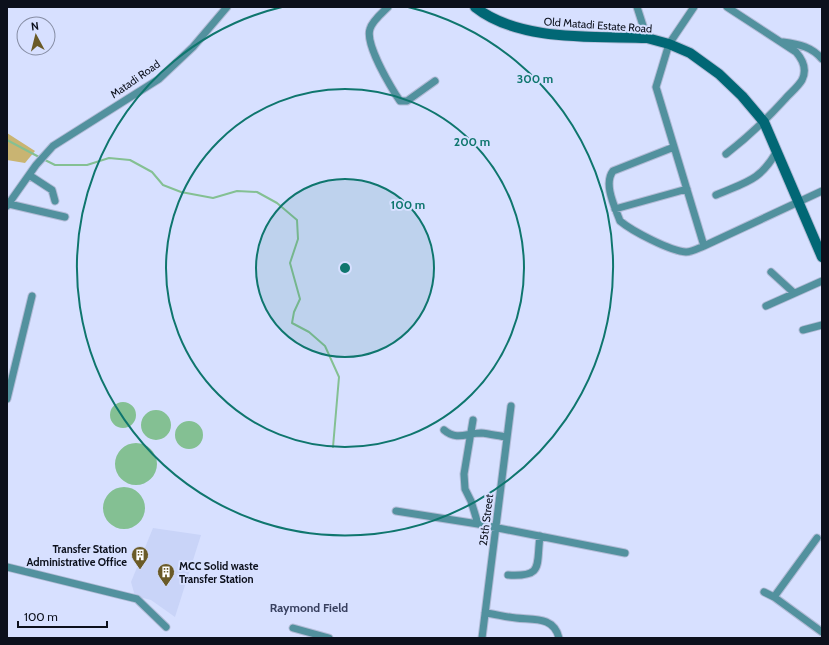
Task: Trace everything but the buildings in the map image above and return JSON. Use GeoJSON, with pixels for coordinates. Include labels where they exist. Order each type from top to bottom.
{"type":"FeatureCollection","features":[{"type":"Feature","properties":{"kind":"street","name":"Matadi Road"},"geometry":{"type":"LineString","coordinates":[[29,174],[52,146],[142,91],[159,78],[192,47],[227,7]]}},
{"type":"Feature","properties":{"kind":"street"},"geometry":{"type":"LineString","coordinates":[[388,7],[371,25],[369,34],[375,55],[396,95],[400,101],[407,101],[435,81]]}},
{"type":"Feature","properties":{"kind":"street","name":"Old Matadi Estate Road"},"geometry":{"type":"LineString","coordinates":[[475,7],[498,21],[520,30],[647,38],[669,44],[690,53],[720,74],[742,96],[764,122],[822,257]]}},
{"type":"Feature","properties":{"kind":"street"},"geometry":{"type":"LineString","coordinates":[[637,7],[647,38]]}},
{"type":"Feature","properties":{"kind":"street"},"geometry":{"type":"LineString","coordinates":[[694,7],[669,44],[656,87],[704,246]]}},
{"type":"Feature","properties":{"kind":"street"},"geometry":{"type":"LineString","coordinates":[[726,154],[755,132],[801,81],[804,70],[802,58],[796,52],[727,7]]}},
{"type":"Feature","properties":{"kind":"street"},"geometry":{"type":"LineString","coordinates":[[782,42],[798,44],[811,49],[822,59]]}},
{"type":"Feature","properties":{"kind":"street"},"geometry":{"type":"LineString","coordinates":[[674,147],[613,171],[608,181],[615,209],[620,220],[648,238],[686,252],[704,246],[822,191]]}},
{"type":"Feature","properties":{"kind":"street"},"geometry":{"type":"LineString","coordinates":[[716,195],[755,179],[769,165],[777,151]]}},
{"type":"Feature","properties":{"kind":"street"},"geometry":{"type":"LineString","coordinates":[[55,201],[52,190],[29,174],[8,205],[65,217]]}},
{"type":"Feature","properties":{"kind":"street"},"geometry":{"type":"LineString","coordinates":[[615,209],[687,189]]}},
{"type":"Feature","properties":{"kind":"street"},"geometry":{"type":"LineString","coordinates":[[771,272],[794,293]]}},
{"type":"Feature","properties":{"kind":"street"},"geometry":{"type":"LineString","coordinates":[[766,306],[822,281]]}},
{"type":"Feature","properties":{"kind":"street"},"geometry":{"type":"LineString","coordinates":[[7,399],[32,296]]}},
{"type":"Feature","properties":{"kind":"street"},"geometry":{"type":"LineString","coordinates":[[803,330],[822,324]]}},
{"type":"Feature","properties":{"kind":"street","name":"25th Street"},"geometry":{"type":"LineString","coordinates":[[482,638],[497,528],[511,406]]}},
{"type":"Feature","properties":{"kind":"street"},"geometry":{"type":"LineString","coordinates":[[473,420],[464,474],[465,489],[471,501],[478,524]]}},
{"type":"Feature","properties":{"kind":"street"},"geometry":{"type":"LineString","coordinates":[[444,430],[450,436],[459,437],[480,433],[507,437]]}},
{"type":"Feature","properties":{"kind":"street"},"geometry":{"type":"LineString","coordinates":[[396,510],[478,524],[625,553]]}},
{"type":"Feature","properties":{"kind":"street"},"geometry":{"type":"LineString","coordinates":[[508,575],[525,576],[532,574],[536,570],[540,536]]}},
{"type":"Feature","properties":{"kind":"street"},"geometry":{"type":"LineString","coordinates":[[774,597],[817,538]]}},
{"type":"Feature","properties":{"kind":"street"},"geometry":{"type":"LineString","coordinates":[[7,567],[137,599],[166,627]]}},
{"type":"Feature","properties":{"kind":"street"},"geometry":{"type":"LineString","coordinates":[[764,592],[774,597],[822,632]]}},
{"type":"Feature","properties":{"kind":"street"},"geometry":{"type":"LineString","coordinates":[[485,613],[515,618],[546,620],[554,627],[559,638]]}},
{"type":"Feature","properties":{"kind":"street"},"geometry":{"type":"LineString","coordinates":[[293,628],[328,638]]}},
{"type":"Feature","properties":{"kind":"shaded area"},"geometry":{"type":"Polygon","coordinates":[[[7,133],[35,151],[25,163],[7,160],[7,133]]]}},
{"type":"Feature","properties":{"kind":"shaded area"},"geometry":{"type":"Polygon","coordinates":[[[123,402],[132,406],[136,415],[132,424],[123,428],[114,424],[110,415],[114,406],[123,402]]]}},
{"type":"Feature","properties":{"kind":"shaded area"},"geometry":{"type":"Polygon","coordinates":[[[156,410],[162,411],[170,419],[170,431],[162,439],[156,440],[150,439],[142,431],[141,425],[142,419],[150,411],[156,410]]]}},
{"type":"Feature","properties":{"kind":"shaded area"},"geometry":{"type":"Polygon","coordinates":[[[189,421],[199,425],[203,435],[199,445],[189,449],[179,445],[175,435],[179,425],[189,421]]]}},
{"type":"Feature","properties":{"kind":"shaded area"},"geometry":{"type":"Polygon","coordinates":[[[132,443],[140,443],[148,446],[154,452],[157,464],[154,476],[148,482],[140,485],[132,485],[124,482],[118,476],[115,468],[115,460],[118,452],[124,446],[132,443]]]}},
{"type":"Feature","properties":{"kind":"shaded area"},"geometry":{"type":"Polygon","coordinates":[[[124,487],[139,493],[145,508],[139,523],[124,529],[109,523],[103,508],[109,493],[124,487]]]}},
{"type":"Feature","properties":{"kind":"shaded area"},"geometry":{"type":"Polygon","coordinates":[[[153,528],[201,535],[175,617],[151,600],[135,596],[131,582],[153,528]]]}},
{"type":"Feature","properties":{"kind":"waterway"},"geometry":{"type":"LineString","coordinates":[[7,140],[39,157]]}},
{"type":"Feature","properties":{"kind":"waterway"},"geometry":{"type":"LineString","coordinates":[[43,159],[55,165],[87,165],[109,158],[130,160],[152,172],[163,185],[181,192],[213,198],[237,191],[257,192],[277,203],[297,220],[298,239],[290,263],[300,299],[294,312],[292,323],[309,332],[325,346],[339,377],[333,447]]}},
{"type":"Feature","properties":{"kind":"place","name":"Transfer Station Administrative Office"},"geometry":{"type":"Point","coordinates":[140,570]}},
{"type":"Feature","properties":{"kind":"place","name":"MCC Solid waste Transfer Station"},"geometry":{"type":"Point","coordinates":[166,587]}},
{"type":"Feature","properties":{"kind":"district","name":"Raymond Field"},"geometry":{"type":"Point","coordinates":[309,607]}}]}
